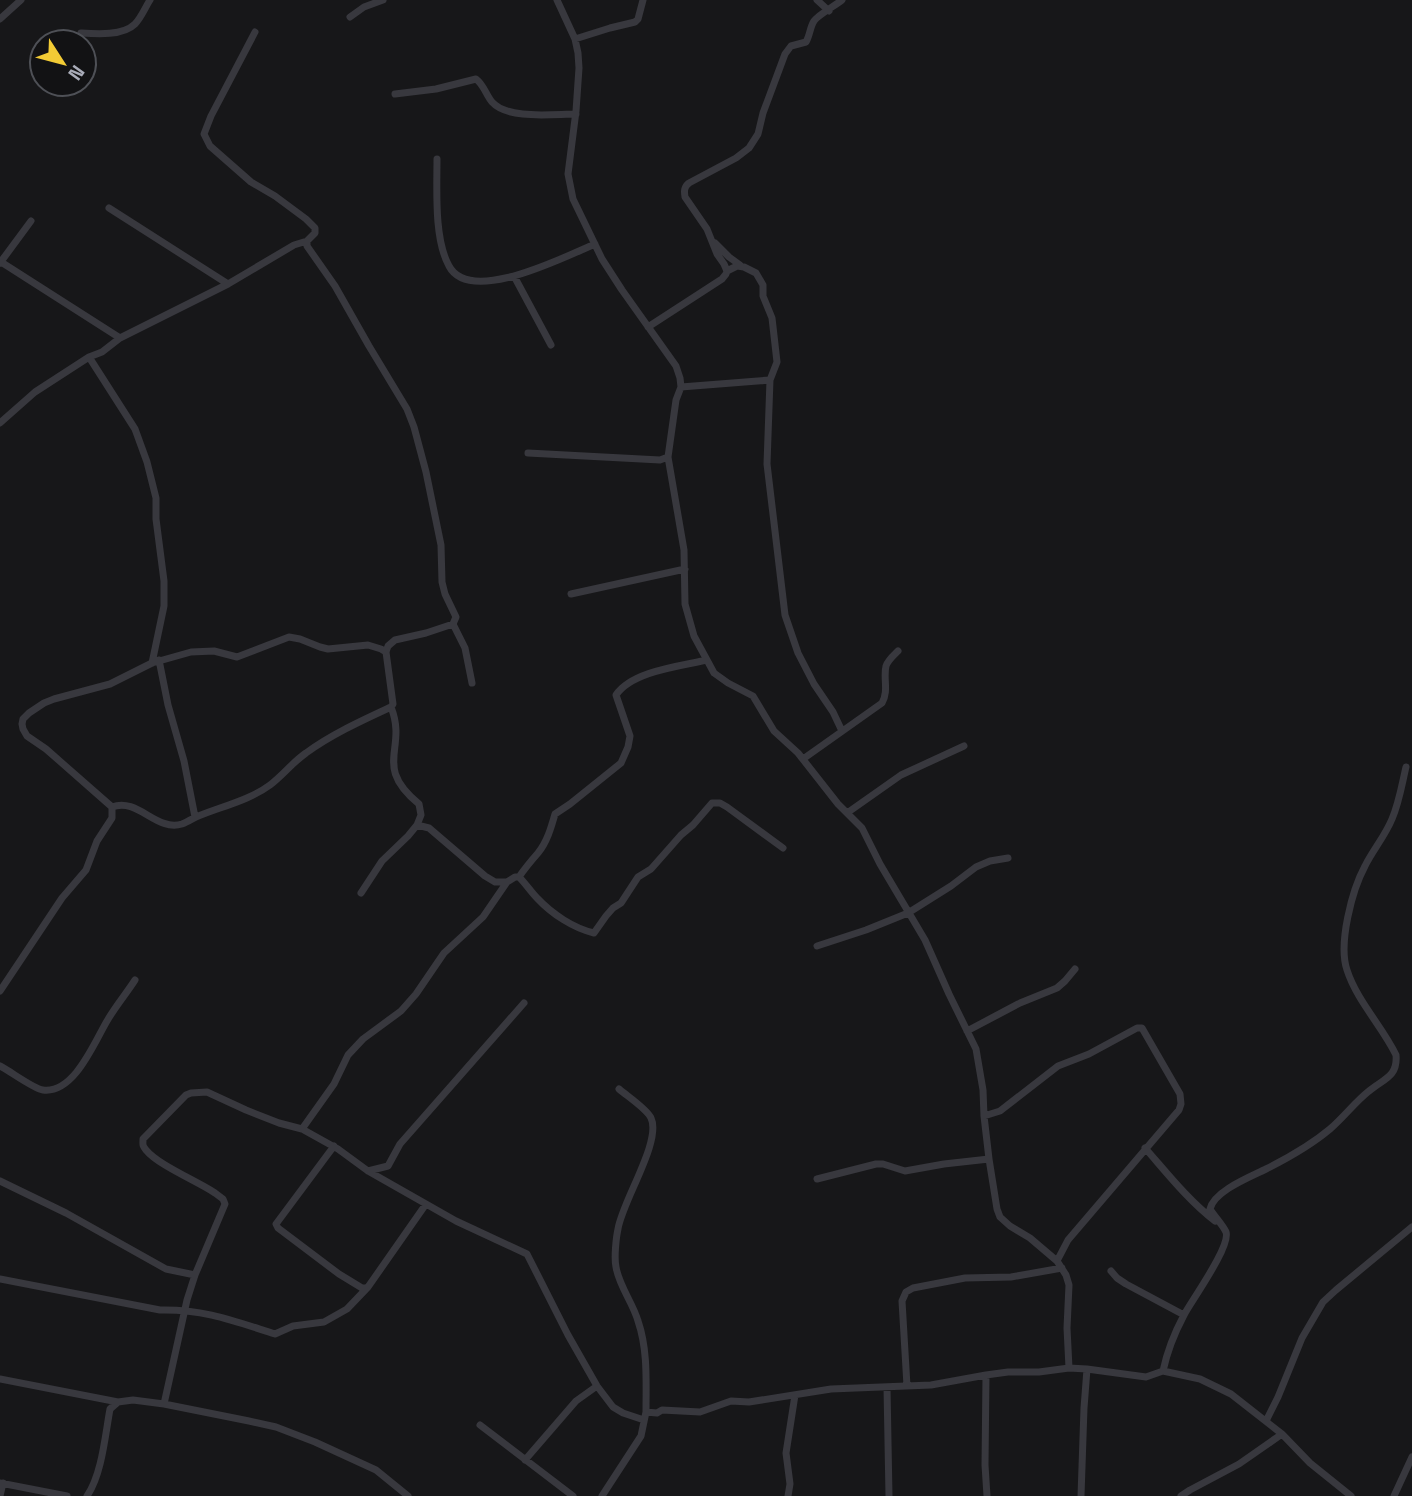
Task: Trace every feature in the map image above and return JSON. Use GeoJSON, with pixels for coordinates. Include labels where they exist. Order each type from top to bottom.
{"type":"FeatureCollection","features":[{"type":"Feature","properties":{"kind":"street"},"geometry":{"type":"LineString","coordinates":[[0,19],[21,0]]}},
{"type":"Feature","properties":{"kind":"street"},"geometry":{"type":"LineString","coordinates":[[98,35],[129,28],[137,22],[150,0]]}},
{"type":"Feature","properties":{"kind":"street"},"geometry":{"type":"LineString","coordinates":[[350,17],[364,7],[383,0]]}},
{"type":"Feature","properties":{"kind":"street"},"geometry":{"type":"LineString","coordinates":[[557,0],[575,39],[579,68],[568,181],[578,211],[594,244],[622,290],[676,366],[680,378],[681,387],[676,400],[668,457],[684,550],[685,604],[694,636],[714,673],[752,696],[774,731],[803,759],[825,789],[866,834],[880,864],[925,940],[976,1049],[983,1090],[989,1159],[1000,1217],[1030,1238],[1059,1264],[1069,1285],[1069,1368]]}},
{"type":"Feature","properties":{"kind":"street"},"geometry":{"type":"LineString","coordinates":[[575,39],[635,22],[643,0]]}},
{"type":"Feature","properties":{"kind":"street"},"geometry":{"type":"LineString","coordinates":[[817,0],[829,11]]}},
{"type":"Feature","properties":{"kind":"street"},"geometry":{"type":"LineString","coordinates":[[727,271],[707,229],[685,197],[685,187],[736,159],[749,148],[758,134],[785,54],[791,46],[806,42],[818,17],[842,0]]}},
{"type":"Feature","properties":{"kind":"street"},"geometry":{"type":"LineString","coordinates":[[0,423],[35,392],[89,357],[102,352],[120,338],[228,284],[294,245],[307,241],[315,233],[313,225],[275,196],[251,182],[210,146],[204,134],[255,32]]}},
{"type":"Feature","properties":{"kind":"street"},"geometry":{"type":"LineString","coordinates":[[396,94],[436,89],[476,79],[492,102],[503,110],[534,114],[576,114]]}},
{"type":"Feature","properties":{"kind":"street"},"geometry":{"type":"LineString","coordinates":[[437,159],[438,224],[449,268],[457,275],[477,283],[514,276],[594,244]]}},
{"type":"Feature","properties":{"kind":"street"},"geometry":{"type":"LineString","coordinates":[[109,208],[228,284]]}},
{"type":"Feature","properties":{"kind":"street"},"geometry":{"type":"LineString","coordinates":[[31,220],[1,262],[120,338]]}},
{"type":"Feature","properties":{"kind":"street"},"geometry":{"type":"LineString","coordinates":[[711,240],[729,257],[756,273],[763,285],[763,296],[772,318],[777,362],[770,380],[767,464],[785,615],[798,653],[842,731]]}},
{"type":"Feature","properties":{"kind":"street"},"geometry":{"type":"LineString","coordinates":[[307,241],[307,246],[335,286],[407,409],[426,472],[441,545],[442,582],[456,617],[453,624],[395,640],[388,646],[386,652],[393,704],[391,707],[396,717],[397,730],[394,773],[402,788],[419,804],[421,814],[417,825],[382,860],[361,893]]}},
{"type":"Feature","properties":{"kind":"street"},"geometry":{"type":"LineString","coordinates":[[648,327],[722,279],[727,271],[737,266],[744,267]]}},
{"type":"Feature","properties":{"kind":"street"},"geometry":{"type":"LineString","coordinates":[[514,276],[551,345]]}},
{"type":"Feature","properties":{"kind":"street"},"geometry":{"type":"LineString","coordinates":[[89,357],[135,429],[156,498],[164,606],[155,661],[184,761],[195,817]]}},
{"type":"Feature","properties":{"kind":"street"},"geometry":{"type":"LineString","coordinates":[[681,387],[770,380]]}},
{"type":"Feature","properties":{"kind":"street"},"geometry":{"type":"LineString","coordinates":[[528,453],[660,460],[668,457]]}},
{"type":"Feature","properties":{"kind":"street"},"geometry":{"type":"LineString","coordinates":[[572,594],[685,569]]}},
{"type":"Feature","properties":{"kind":"street"},"geometry":{"type":"LineString","coordinates":[[453,624],[465,648],[472,683]]}},
{"type":"Feature","properties":{"kind":"street"},"geometry":{"type":"LineString","coordinates":[[0,991],[61,898],[86,870],[97,841],[112,818],[112,807],[46,749],[27,736],[23,729],[23,719],[29,713],[44,703],[110,684],[155,661],[191,652],[214,651],[237,657],[289,638],[300,639],[320,648],[368,645],[386,652]]}},
{"type":"Feature","properties":{"kind":"street"},"geometry":{"type":"LineString","coordinates":[[803,759],[882,703],[886,697],[887,662],[898,651]]}},
{"type":"Feature","properties":{"kind":"street"},"geometry":{"type":"LineString","coordinates":[[302,1129],[334,1084],[348,1055],[363,1039],[401,1011],[444,953],[483,918],[507,882],[519,877],[544,844],[555,814],[621,763],[630,736],[616,695],[620,689],[652,672],[707,660]]}},
{"type":"Feature","properties":{"kind":"street"},"geometry":{"type":"LineString","coordinates":[[112,807],[124,804],[166,824],[182,824],[269,786],[306,752],[391,707]]}},
{"type":"Feature","properties":{"kind":"street"},"geometry":{"type":"LineString","coordinates":[[847,813],[901,775],[964,746]]}},
{"type":"Feature","properties":{"kind":"street"},"geometry":{"type":"LineString","coordinates":[[1220,1225],[1210,1209],[1217,1196],[1315,1141],[1395,1069],[1395,1055],[1349,976],[1343,951],[1345,930],[1359,882],[1392,818],[1406,767]]}},
{"type":"Feature","properties":{"kind":"street"},"geometry":{"type":"LineString","coordinates":[[519,877],[540,902],[569,923],[594,933],[613,908],[621,903],[638,877],[651,869],[674,841],[693,825],[712,803],[727,807],[783,848]]}},
{"type":"Feature","properties":{"kind":"street"},"geometry":{"type":"LineString","coordinates":[[417,825],[429,828],[485,877],[495,882],[507,882]]}},
{"type":"Feature","properties":{"kind":"street"},"geometry":{"type":"LineString","coordinates":[[817,946],[908,913],[976,867],[1007,858]]}},
{"type":"Feature","properties":{"kind":"street"},"geometry":{"type":"LineString","coordinates":[[967,1031],[1020,1003],[1057,988],[1074,969]]}},
{"type":"Feature","properties":{"kind":"street"},"geometry":{"type":"LineString","coordinates":[[0,1066],[42,1090],[53,1090],[66,1083],[79,1069],[108,1018],[135,980]]}},
{"type":"Feature","properties":{"kind":"street"},"geometry":{"type":"LineString","coordinates":[[368,1171],[388,1166],[400,1144],[524,1003]]}},
{"type":"Feature","properties":{"kind":"street"},"geometry":{"type":"LineString","coordinates":[[984,1116],[1000,1111],[1058,1066],[1089,1054],[1137,1028],[1142,1028],[1181,1094],[1179,1110],[1068,1240],[1059,1264]]}},
{"type":"Feature","properties":{"kind":"street"},"geometry":{"type":"LineString","coordinates":[[602,1496],[638,1442],[645,1416],[644,1346],[639,1321],[615,1266],[618,1229],[632,1188],[645,1161],[652,1134],[652,1119],[619,1090]]}},
{"type":"Feature","properties":{"kind":"street"},"geometry":{"type":"LineString","coordinates":[[164,1404],[184,1310],[195,1275],[225,1204],[223,1199],[204,1186],[156,1159],[143,1145],[146,1135],[186,1095],[207,1092],[279,1123],[302,1129],[334,1146],[368,1171],[456,1221],[527,1254],[597,1386],[613,1407],[623,1413],[645,1416],[662,1410],[700,1412],[731,1401],[749,1402],[831,1389],[931,1385],[1009,1372],[1069,1368],[1146,1377],[1163,1371],[1200,1379],[1231,1394],[1282,1434],[1346,1495]]}},
{"type":"Feature","properties":{"kind":"street"},"geometry":{"type":"LineString","coordinates":[[334,1146],[276,1224],[339,1274],[365,1288]]}},
{"type":"Feature","properties":{"kind":"street"},"geometry":{"type":"LineString","coordinates":[[1145,1148],[1180,1189],[1226,1231],[1225,1244],[1184,1315],[1166,1356],[1163,1371]]}},
{"type":"Feature","properties":{"kind":"street"},"geometry":{"type":"LineString","coordinates":[[817,1180],[876,1164],[905,1171],[989,1159]]}},
{"type":"Feature","properties":{"kind":"street"},"geometry":{"type":"LineString","coordinates":[[1,1182],[66,1213],[166,1269],[195,1275]]}},
{"type":"Feature","properties":{"kind":"street"},"geometry":{"type":"LineString","coordinates":[[0,1279],[159,1310],[208,1313],[275,1334],[293,1326],[324,1322],[347,1310],[426,1204]]}},
{"type":"Feature","properties":{"kind":"street"},"geometry":{"type":"LineString","coordinates":[[1265,1421],[1288,1375],[1301,1338],[1323,1302],[1412,1227]]}},
{"type":"Feature","properties":{"kind":"street"},"geometry":{"type":"LineString","coordinates":[[906,1386],[902,1301],[906,1292],[913,1288],[965,1278],[1012,1277],[1059,1264]]}},
{"type":"Feature","properties":{"kind":"street"},"geometry":{"type":"LineString","coordinates":[[1111,1271],[1126,1284],[1184,1315]]}},
{"type":"Feature","properties":{"kind":"street"},"geometry":{"type":"LineString","coordinates":[[1081,1496],[1087,1369]]}},
{"type":"Feature","properties":{"kind":"street"},"geometry":{"type":"LineString","coordinates":[[986,1375],[987,1496]]}},
{"type":"Feature","properties":{"kind":"street"},"geometry":{"type":"LineString","coordinates":[[0,1379],[118,1402],[164,1404],[276,1427],[376,1470],[408,1496]]}},
{"type":"Feature","properties":{"kind":"street"},"geometry":{"type":"LineString","coordinates":[[525,1460],[576,1401],[597,1386]]}},
{"type":"Feature","properties":{"kind":"street"},"geometry":{"type":"LineString","coordinates":[[887,1387],[889,1496]]}},
{"type":"Feature","properties":{"kind":"street"},"geometry":{"type":"LineString","coordinates":[[788,1496],[790,1484],[786,1453],[795,1395]]}},
{"type":"Feature","properties":{"kind":"street"},"geometry":{"type":"LineString","coordinates":[[88,1496],[98,1471],[110,1409],[118,1402]]}},
{"type":"Feature","properties":{"kind":"street"},"geometry":{"type":"LineString","coordinates":[[480,1424],[573,1496]]}},
{"type":"Feature","properties":{"kind":"street"},"geometry":{"type":"LineString","coordinates":[[1181,1496],[1240,1464],[1282,1434]]}},
{"type":"Feature","properties":{"kind":"street"},"geometry":{"type":"LineString","coordinates":[[1394,1496],[1412,1457]]}},
{"type":"Feature","properties":{"kind":"street"},"geometry":{"type":"LineString","coordinates":[[0,1496],[1,1483],[67,1496]]}}]}
